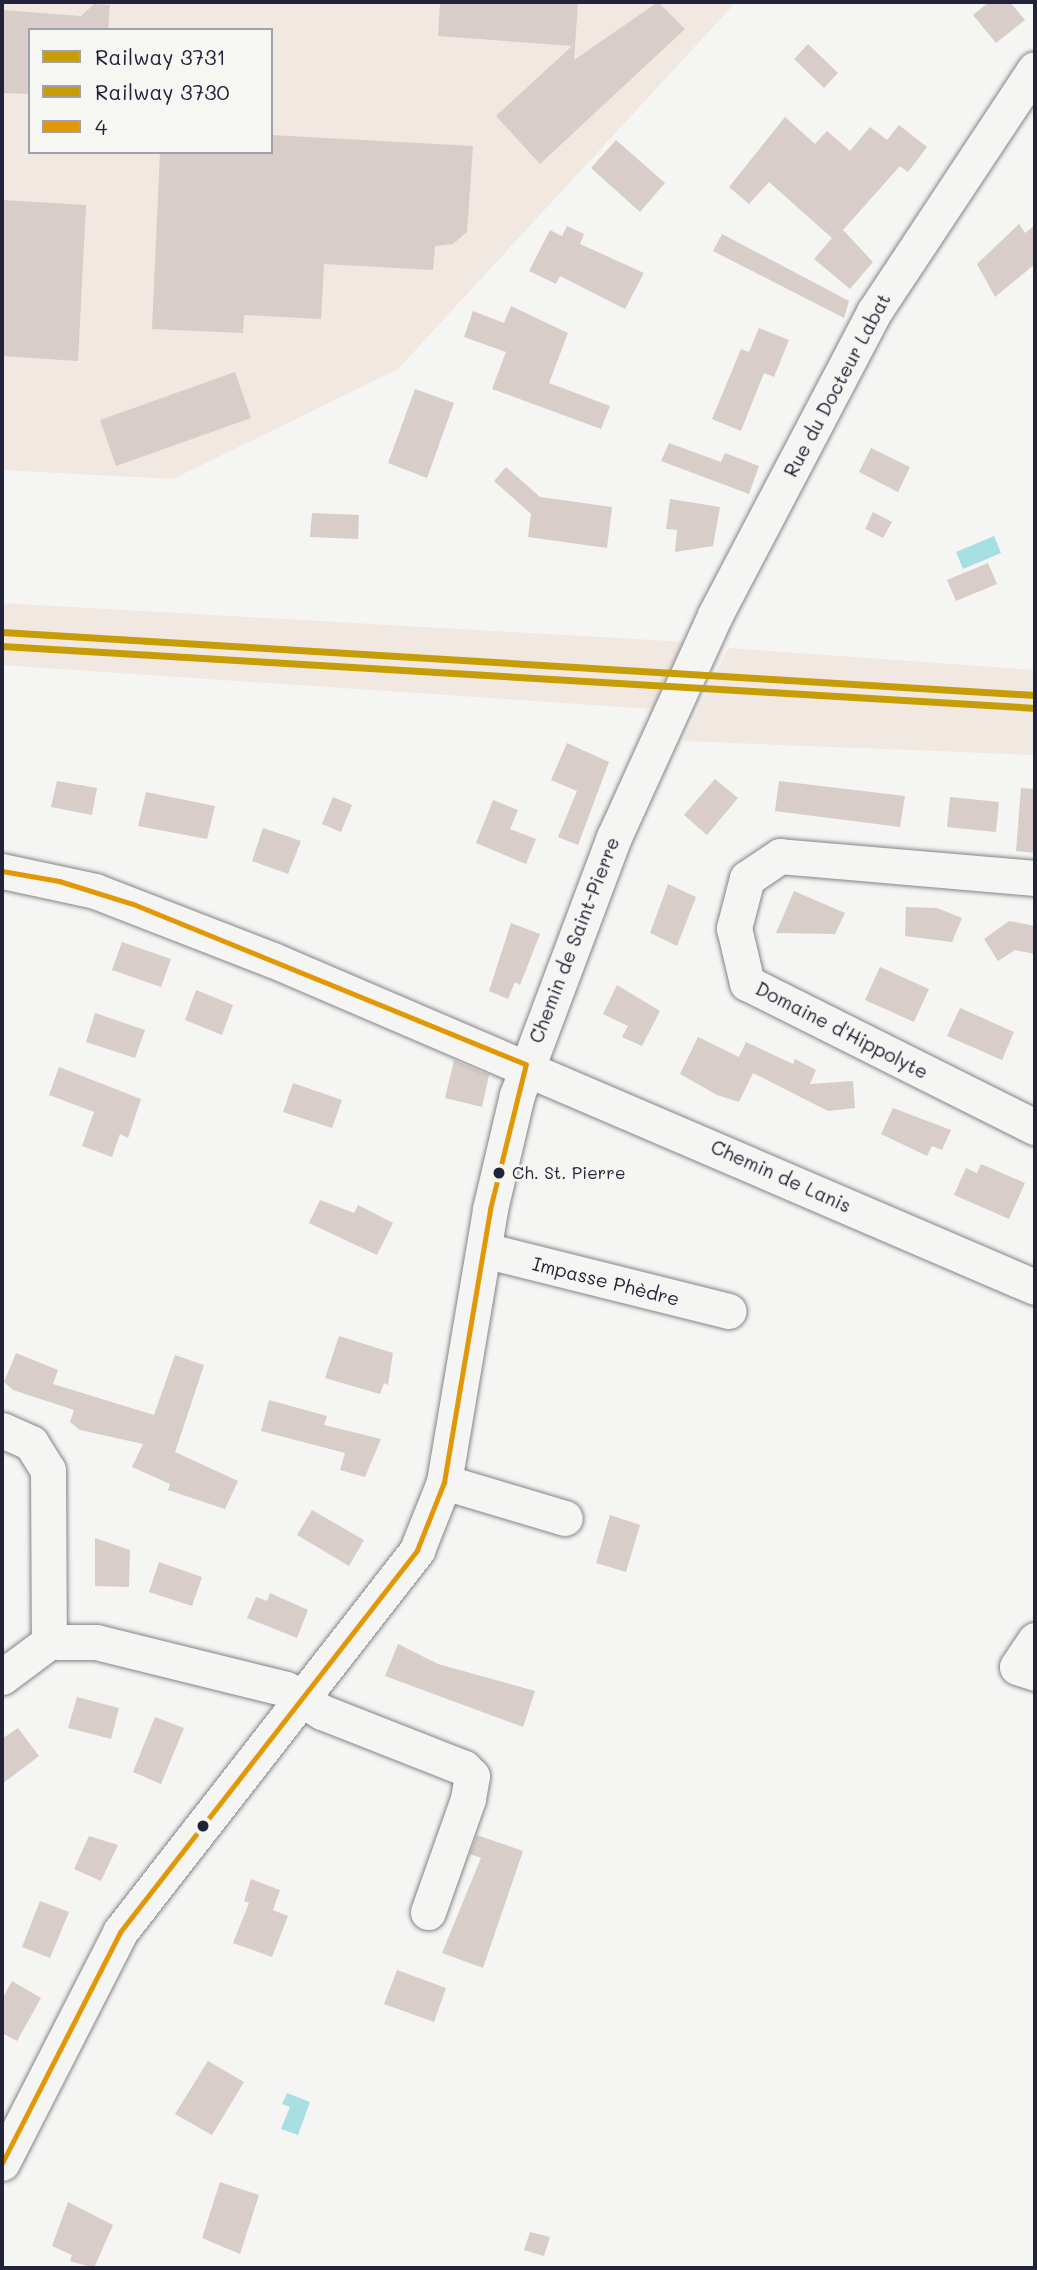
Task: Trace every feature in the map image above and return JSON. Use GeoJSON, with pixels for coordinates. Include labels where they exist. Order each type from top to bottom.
{"type":"FeatureCollection","features":[{"type":"Feature","properties":{"kind":"street","name":"Rue du Docteur Labat"},"geometry":{"type":"LineString","coordinates":[[668,718],[715,615],[873,312],[1035,69]]}},
{"type":"Feature","properties":{"kind":"street","name":"Chemin de Saint-Pierre"},"geometry":{"type":"LineString","coordinates":[[2,2163],[120,1932],[417,1550],[444,1482],[484,1250],[526,1064],[614,837],[668,718]]}},
{"type":"Feature","properties":{"kind":"street","name":"Domaine d'Hippolyte"},"geometry":{"type":"LineString","coordinates":[[1035,878],[780,856],[747,878],[734,928],[747,983],[1035,1127]]}},
{"type":"Feature","properties":{"kind":"street","name":"Chemin de Lanis"},"geometry":{"type":"LineString","coordinates":[[2,871],[59,881],[133,904],[526,1064],[1034,1282]]}},
{"type":"Feature","properties":{"kind":"street","name":"Impasse Phèdre"},"geometry":{"type":"LineString","coordinates":[[484,1250],[729,1311]]}},
{"type":"Feature","properties":{"kind":"street"},"geometry":{"type":"LineString","coordinates":[[2,1430],[31,1443],[48,1470],[48,1642]]}},
{"type":"Feature","properties":{"kind":"street"},"geometry":{"type":"LineString","coordinates":[[444,1482],[565,1518]]}},
{"type":"Feature","properties":{"kind":"street"},"geometry":{"type":"LineString","coordinates":[[1035,1640],[1017,1667],[1035,1673]]}},
{"type":"Feature","properties":{"kind":"street"},"geometry":{"type":"LineString","coordinates":[[2,1677],[48,1642],[96,1642],[286,1689],[301,1700],[464,1768],[472,1776],[428,1912]]}},
{"type":"Feature","properties":{"kind":"shaded area"},"geometry":{"type":"Polygon","coordinates":[[[2,2],[736,2],[398,369],[173,479],[2,470],[2,2]]]}},
{"type":"Feature","properties":{"kind":"shaded area"},"geometry":{"type":"Polygon","coordinates":[[[2,603],[687,642],[653,709],[2,665],[2,603]]]}},
{"type":"Feature","properties":{"kind":"shaded area"},"geometry":{"type":"Polygon","coordinates":[[[728,648],[1035,670],[1035,755],[683,741],[728,648]]]}},
{"type":"Feature","properties":{"kind":"water"},"geometry":{"type":"Polygon","coordinates":[[[994,536],[1001,553],[963,569],[956,552],[994,536]]]}},
{"type":"Feature","properties":{"kind":"water"},"geometry":{"type":"Polygon","coordinates":[[[287,2093],[310,2102],[298,2135],[281,2129],[290,2107],[282,2104],[287,2093]]]}},
{"type":"Feature","properties":{"kind":"building"},"geometry":{"type":"Polygon","coordinates":[[[440,2],[578,2],[574,60],[658,2],[685,29],[540,164],[496,116],[572,46],[438,36],[440,2]]]}},
{"type":"Feature","properties":{"kind":"building"},"geometry":{"type":"Polygon","coordinates":[[[989,2],[1010,2],[1025,20],[996,43],[973,15],[989,2]]]}},
{"type":"Feature","properties":{"kind":"building"},"geometry":{"type":"Polygon","coordinates":[[[94,4],[110,5],[108,28],[28,28],[28,94],[2,93],[2,10],[81,16],[94,4]]]}},
{"type":"Feature","properties":{"kind":"building"},"geometry":{"type":"Polygon","coordinates":[[[808,44],[838,73],[824,88],[794,59],[808,44]]]}},
{"type":"Feature","properties":{"kind":"building"},"geometry":{"type":"Polygon","coordinates":[[[785,117],[815,144],[827,131],[850,151],[870,127],[887,140],[899,125],[927,147],[908,172],[900,166],[843,230],[873,262],[850,289],[814,259],[832,238],[769,182],[749,204],[729,187],[785,117]]]}},
{"type":"Feature","properties":{"kind":"building"},"geometry":{"type":"Polygon","coordinates":[[[273,135],[473,146],[467,232],[453,244],[435,246],[433,270],[324,264],[321,319],[244,315],[243,333],[152,329],[160,154],[273,154],[273,135]]]}},
{"type":"Feature","properties":{"kind":"building"},"geometry":{"type":"Polygon","coordinates":[[[616,140],[665,183],[640,212],[591,168],[616,140]]]}},
{"type":"Feature","properties":{"kind":"building"},"geometry":{"type":"Polygon","coordinates":[[[2,200],[86,205],[78,361],[2,356],[2,200]]]}},
{"type":"Feature","properties":{"kind":"building"},"geometry":{"type":"Polygon","coordinates":[[[1019,224],[1025,233],[1035,225],[1035,264],[995,297],[977,264],[1019,224]]]}},
{"type":"Feature","properties":{"kind":"building"},"geometry":{"type":"Polygon","coordinates":[[[567,226],[584,234],[580,244],[644,273],[625,309],[560,276],[556,284],[529,271],[550,230],[562,236],[567,226]]]}},
{"type":"Feature","properties":{"kind":"building"},"geometry":{"type":"Polygon","coordinates":[[[722,234],[849,301],[844,318],[713,251],[722,234]]]}},
{"type":"Feature","properties":{"kind":"building"},"geometry":{"type":"Polygon","coordinates":[[[511,306],[568,333],[549,383],[610,406],[601,429],[492,389],[506,352],[464,337],[473,311],[504,323],[511,306]]]}},
{"type":"Feature","properties":{"kind":"building"},"geometry":{"type":"Polygon","coordinates":[[[759,328],[789,340],[774,377],[764,373],[741,431],[712,419],[741,349],[749,352],[759,328]]]}},
{"type":"Feature","properties":{"kind":"building"},"geometry":{"type":"Polygon","coordinates":[[[235,372],[251,418],[116,466],[100,420],[235,372]]]}},
{"type":"Feature","properties":{"kind":"building"},"geometry":{"type":"Polygon","coordinates":[[[415,389],[454,403],[427,478],[388,463],[415,389]]]}},
{"type":"Feature","properties":{"kind":"building"},"geometry":{"type":"Polygon","coordinates":[[[669,443],[721,462],[725,453],[759,466],[749,494],[661,461],[669,443]]]}},
{"type":"Feature","properties":{"kind":"building"},"geometry":{"type":"Polygon","coordinates":[[[871,448],[910,467],[898,492],[859,472],[871,448]]]}},
{"type":"Feature","properties":{"kind":"building"},"geometry":{"type":"Polygon","coordinates":[[[506,467],[540,497],[612,507],[607,548],[528,537],[531,514],[494,481],[506,467]]]}},
{"type":"Feature","properties":{"kind":"building"},"geometry":{"type":"Polygon","coordinates":[[[670,499],[720,507],[713,546],[675,552],[677,530],[666,529],[670,499]]]}},
{"type":"Feature","properties":{"kind":"building"},"geometry":{"type":"Polygon","coordinates":[[[873,512],[892,522],[883,538],[865,529],[873,512]]]}},
{"type":"Feature","properties":{"kind":"building"},"geometry":{"type":"Polygon","coordinates":[[[312,513],[359,515],[358,539],[310,537],[312,513]]]}},
{"type":"Feature","properties":{"kind":"building"},"geometry":{"type":"Polygon","coordinates":[[[988,563],[997,584],[956,601],[947,580],[988,563]]]}},
{"type":"Feature","properties":{"kind":"building"},"geometry":{"type":"Polygon","coordinates":[[[567,743],[609,762],[578,845],[558,837],[577,791],[551,780],[567,743]]]}},
{"type":"Feature","properties":{"kind":"building"},"geometry":{"type":"Polygon","coordinates":[[[715,779],[738,798],[707,835],[684,815],[715,779]]]}},
{"type":"Feature","properties":{"kind":"building"},"geometry":{"type":"Polygon","coordinates":[[[57,781],[97,788],[92,815],[51,807],[57,781]]]}},
{"type":"Feature","properties":{"kind":"building"},"geometry":{"type":"Polygon","coordinates":[[[779,781],[905,796],[900,827],[775,811],[779,781]]]}},
{"type":"Feature","properties":{"kind":"building"},"geometry":{"type":"Polygon","coordinates":[[[1021,788],[1035,789],[1035,853],[1016,851],[1021,788]]]}},
{"type":"Feature","properties":{"kind":"building"},"geometry":{"type":"Polygon","coordinates":[[[146,792],[215,806],[207,839],[138,826],[146,792]]]}},
{"type":"Feature","properties":{"kind":"building"},"geometry":{"type":"Polygon","coordinates":[[[333,797],[352,805],[341,832],[322,824],[333,797]]]}},
{"type":"Feature","properties":{"kind":"building"},"geometry":{"type":"Polygon","coordinates":[[[950,797],[999,802],[996,832],[947,827],[950,797]]]}},
{"type":"Feature","properties":{"kind":"building"},"geometry":{"type":"Polygon","coordinates":[[[493,800],[518,810],[510,829],[536,839],[526,864],[476,843],[493,800]]]}},
{"type":"Feature","properties":{"kind":"building"},"geometry":{"type":"Polygon","coordinates":[[[263,828],[301,841],[288,874],[252,861],[263,828]]]}},
{"type":"Feature","properties":{"kind":"building"},"geometry":{"type":"Polygon","coordinates":[[[668,884],[696,897],[677,946],[650,933],[668,884]]]}},
{"type":"Feature","properties":{"kind":"building"},"geometry":{"type":"Polygon","coordinates":[[[794,891],[845,913],[835,934],[776,933],[794,891]]]}},
{"type":"Feature","properties":{"kind":"building"},"geometry":{"type":"Polygon","coordinates":[[[906,907],[937,908],[962,918],[952,942],[905,936],[906,907]]]}},
{"type":"Feature","properties":{"kind":"building"},"geometry":{"type":"Polygon","coordinates":[[[1009,921],[1035,926],[1035,954],[1015,950],[998,961],[984,939],[1009,921]]]}},
{"type":"Feature","properties":{"kind":"building"},"geometry":{"type":"Polygon","coordinates":[[[511,923],[540,934],[520,985],[515,982],[508,999],[489,991],[511,923]]]}},
{"type":"Feature","properties":{"kind":"building"},"geometry":{"type":"Polygon","coordinates":[[[122,942],[171,959],[161,987],[112,970],[122,942]]]}},
{"type":"Feature","properties":{"kind":"building"},"geometry":{"type":"Polygon","coordinates":[[[880,967],[929,989],[914,1022],[865,1000],[880,967]]]}},
{"type":"Feature","properties":{"kind":"building"},"geometry":{"type":"Polygon","coordinates":[[[617,985],[660,1011],[642,1046],[622,1037],[628,1026],[603,1014],[617,985]]]}},
{"type":"Feature","properties":{"kind":"building"},"geometry":{"type":"Polygon","coordinates":[[[196,990],[233,1005],[222,1035],[185,1020],[196,990]]]}},
{"type":"Feature","properties":{"kind":"building"},"geometry":{"type":"Polygon","coordinates":[[[960,1008],[1014,1032],[1002,1060],[947,1036],[960,1008]]]}},
{"type":"Feature","properties":{"kind":"building"},"geometry":{"type":"Polygon","coordinates":[[[95,1013],[145,1030],[135,1058],[86,1042],[95,1013]]]}},
{"type":"Feature","properties":{"kind":"building"},"geometry":{"type":"Polygon","coordinates":[[[698,1037],[739,1057],[746,1042],[793,1064],[795,1059],[816,1070],[810,1084],[853,1081],[855,1108],[828,1111],[753,1073],[739,1102],[717,1095],[680,1074],[698,1037]]]}},
{"type":"Feature","properties":{"kind":"building"},"geometry":{"type":"Polygon","coordinates":[[[454,1060],[489,1075],[482,1107],[445,1098],[454,1060]]]}},
{"type":"Feature","properties":{"kind":"building"},"geometry":{"type":"Polygon","coordinates":[[[59,1067],[141,1099],[128,1138],[120,1134],[112,1157],[82,1146],[94,1112],[49,1095],[59,1067]]]}},
{"type":"Feature","properties":{"kind":"building"},"geometry":{"type":"Polygon","coordinates":[[[293,1083],[342,1100],[332,1128],[283,1112],[293,1083]]]}},
{"type":"Feature","properties":{"kind":"building"},"geometry":{"type":"Polygon","coordinates":[[[893,1108],[951,1130],[942,1150],[932,1146],[927,1156],[881,1134],[893,1108]]]}},
{"type":"Feature","properties":{"kind":"building"},"geometry":{"type":"Polygon","coordinates":[[[981,1164],[1025,1183],[1009,1219],[954,1195],[966,1168],[977,1173],[981,1164]]]}},
{"type":"Feature","properties":{"kind":"building"},"geometry":{"type":"Polygon","coordinates":[[[320,1200],[354,1213],[358,1205],[393,1223],[377,1255],[309,1223],[320,1200]]]}},
{"type":"Feature","properties":{"kind":"building"},"geometry":{"type":"Polygon","coordinates":[[[339,1336],[393,1353],[388,1385],[384,1383],[380,1394],[325,1378],[339,1336]]]}},
{"type":"Feature","properties":{"kind":"building"},"geometry":{"type":"Polygon","coordinates":[[[16,1353],[58,1370],[53,1384],[154,1415],[175,1355],[204,1365],[175,1452],[238,1481],[225,1509],[168,1490],[170,1484],[132,1467],[143,1444],[80,1430],[70,1422],[74,1410],[13,1390],[4,1382],[16,1353]]]}},
{"type":"Feature","properties":{"kind":"building"},"geometry":{"type":"Polygon","coordinates":[[[269,1400],[327,1416],[324,1425],[381,1439],[365,1477],[340,1470],[345,1453],[261,1431],[269,1400]]]}},
{"type":"Feature","properties":{"kind":"building"},"geometry":{"type":"Polygon","coordinates":[[[312,1510],[364,1540],[349,1566],[297,1535],[312,1510]]]}},
{"type":"Feature","properties":{"kind":"building"},"geometry":{"type":"Polygon","coordinates":[[[610,1515],[640,1525],[626,1572],[596,1563],[610,1515]]]}},
{"type":"Feature","properties":{"kind":"building"},"geometry":{"type":"Polygon","coordinates":[[[95,1538],[130,1550],[129,1587],[95,1586],[95,1538]]]}},
{"type":"Feature","properties":{"kind":"building"},"geometry":{"type":"Polygon","coordinates":[[[159,1562],[202,1577],[192,1606],[149,1592],[159,1562]]]}},
{"type":"Feature","properties":{"kind":"building"},"geometry":{"type":"Polygon","coordinates":[[[270,1593],[308,1610],[297,1638],[247,1618],[256,1597],[267,1601],[270,1593]]]}},
{"type":"Feature","properties":{"kind":"building"},"geometry":{"type":"Polygon","coordinates":[[[398,1644],[438,1664],[535,1691],[523,1727],[385,1676],[398,1644]]]}},
{"type":"Feature","properties":{"kind":"building"},"geometry":{"type":"Polygon","coordinates":[[[77,1697],[119,1708],[111,1739],[68,1728],[77,1697]]]}},
{"type":"Feature","properties":{"kind":"building"},"geometry":{"type":"Polygon","coordinates":[[[155,1717],[184,1728],[161,1784],[133,1772],[155,1717]]]}},
{"type":"Feature","properties":{"kind":"building"},"geometry":{"type":"Polygon","coordinates":[[[18,1728],[39,1756],[2,1784],[2,1739],[18,1728]]]}},
{"type":"Feature","properties":{"kind":"building"},"geometry":{"type":"Polygon","coordinates":[[[477,1835],[523,1851],[483,1968],[442,1953],[481,1858],[470,1854],[477,1835]]]}},
{"type":"Feature","properties":{"kind":"building"},"geometry":{"type":"Polygon","coordinates":[[[89,1836],[118,1845],[101,1881],[74,1869],[89,1836]]]}},
{"type":"Feature","properties":{"kind":"building"},"geometry":{"type":"Polygon","coordinates":[[[251,1879],[280,1890],[273,1910],[288,1916],[272,1957],[233,1943],[249,1903],[244,1901],[251,1879]]]}},
{"type":"Feature","properties":{"kind":"building"},"geometry":{"type":"Polygon","coordinates":[[[40,1901],[69,1912],[50,1958],[22,1947],[40,1901]]]}},
{"type":"Feature","properties":{"kind":"building"},"geometry":{"type":"Polygon","coordinates":[[[397,1970],[446,1988],[434,2022],[384,2004],[397,1970]]]}},
{"type":"Feature","properties":{"kind":"building"},"geometry":{"type":"Polygon","coordinates":[[[12,1981],[41,1998],[17,2041],[2,2033],[2,1999],[12,1981]]]}},
{"type":"Feature","properties":{"kind":"building"},"geometry":{"type":"Polygon","coordinates":[[[208,2061],[244,2082],[212,2135],[175,2114],[208,2061]]]}},
{"type":"Feature","properties":{"kind":"building"},"geometry":{"type":"Polygon","coordinates":[[[220,2182],[259,2195],[240,2254],[202,2238],[220,2182]]]}},
{"type":"Feature","properties":{"kind":"building"},"geometry":{"type":"Polygon","coordinates":[[[68,2202],[113,2225],[94,2268],[70,2261],[72,2255],[52,2246],[68,2202]]]}},
{"type":"Feature","properties":{"kind":"building"},"geometry":{"type":"Polygon","coordinates":[[[530,2232],[550,2237],[544,2256],[524,2250],[530,2232]]]}},
{"type":"Feature","properties":{"kind":"rail line","name":"3731"},"geometry":{"type":"LineString","coordinates":[[2,632],[1035,695]]}},
{"type":"Feature","properties":{"kind":"rail line","name":"3730"},"geometry":{"type":"LineString","coordinates":[[2,646],[1035,708]]}},
{"type":"Feature","properties":{"kind":"transit line","name":"4"},"geometry":{"type":"LineString","coordinates":[[2,871],[59,881],[133,904],[526,1064]]}},
{"type":"Feature","properties":{"kind":"transit line","name":"4"},"geometry":{"type":"LineString","coordinates":[[2,2163],[120,1932],[417,1550],[444,1482],[490,1209],[526,1064]]}},
{"type":"Feature","properties":{"kind":"place","name":"Ch. St. Pierre"},"geometry":{"type":"Point","coordinates":[499,1173]}}]}
